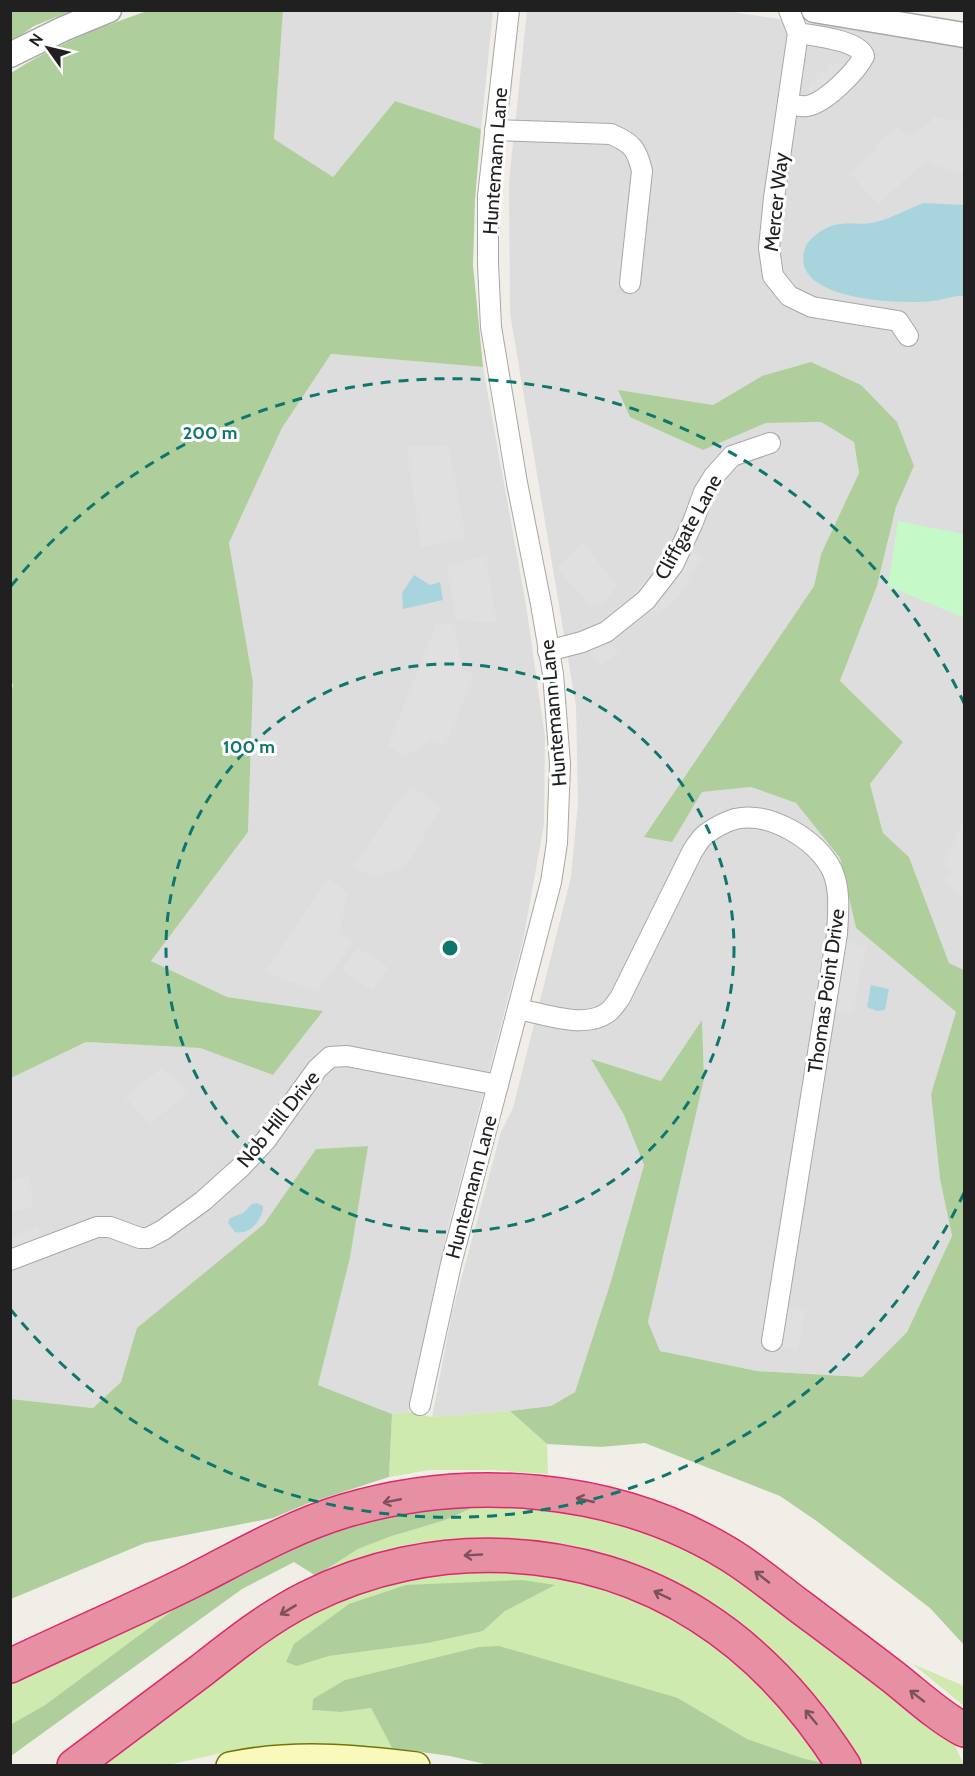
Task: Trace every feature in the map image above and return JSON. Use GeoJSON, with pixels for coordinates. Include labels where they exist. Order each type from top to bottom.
{"type":"FeatureCollection","features":[{"type":"Feature","properties":{"kind":"highway"},"geometry":{"type":"LineString","coordinates":[[10,1666],[192,1581],[288,1533],[343,1511],[448,1491],[523,1490],[578,1498],[630,1511],[682,1529],[707,1542],[754,1571],[962,1730]]}},
{"type":"Feature","properties":{"kind":"highway"},"geometry":{"type":"LineString","coordinates":[[74,1766],[241,1640],[306,1599],[373,1572],[442,1558],[490,1554],[527,1557],[597,1569],[664,1596],[700,1616],[737,1642],[764,1665],[822,1731],[844,1766]]}},
{"type":"Feature","properties":{"kind":"main road"},"geometry":{"type":"LineString","coordinates":[[230,1766],[301,1759],[368,1759],[416,1766]]}},
{"type":"Feature","properties":{"kind":"street"},"geometry":{"type":"LineString","coordinates":[[10,55],[109,10]]}},
{"type":"Feature","properties":{"kind":"street","name":"Huntemann Lane"},"geometry":{"type":"LineString","coordinates":[[420,1404],[450,1264],[551,882],[557,843],[561,764],[553,674],[517,483],[491,327],[488,196],[509,10]]}},
{"type":"Feature","properties":{"kind":"street","name":"Mercer Way"},"geometry":{"type":"LineString","coordinates":[[789,10],[798,33],[769,248],[773,276],[780,287],[797,301],[812,307],[898,321],[908,336]]}},
{"type":"Feature","properties":{"kind":"street"},"geometry":{"type":"LineString","coordinates":[[814,10],[964,35]]}},
{"type":"Feature","properties":{"kind":"street"},"geometry":{"type":"LineString","coordinates":[[788,103],[800,107],[819,102],[860,65],[864,56],[862,50],[850,44],[798,33]]}},
{"type":"Feature","properties":{"kind":"street"},"geometry":{"type":"LineString","coordinates":[[495,130],[611,134],[627,141],[638,154],[642,171],[630,284]]}},
{"type":"Feature","properties":{"kind":"street","name":"Cliffgate Lane"},"geometry":{"type":"LineString","coordinates":[[548,651],[582,642],[606,632],[646,600],[673,565],[704,492],[714,476],[732,456],[770,443]]}},
{"type":"Feature","properties":{"kind":"street","name":"Thomas Point Drive"},"geometry":{"type":"LineString","coordinates":[[518,1010],[584,1021],[597,1018],[610,1011],[620,998],[692,852],[704,835],[722,825],[735,819],[755,818],[787,828],[803,837],[825,859],[832,871],[839,899],[837,934],[772,1341]]}},
{"type":"Feature","properties":{"kind":"street","name":"Nob Hill Drive"},"geometry":{"type":"LineString","coordinates":[[10,1260],[97,1227],[110,1227],[140,1238],[148,1238],[163,1230],[203,1201],[242,1166],[266,1140],[317,1069],[330,1057],[347,1056],[498,1085]]}},
{"type":"Feature","properties":{"kind":"shaded area"},"geometry":{"type":"Polygon","coordinates":[[[283,11],[493,11],[481,129],[395,101],[333,177],[274,140],[283,11]]]}},
{"type":"Feature","properties":{"kind":"shaded area"},"geometry":{"type":"Polygon","coordinates":[[[527,11],[725,11],[964,46],[964,970],[949,963],[909,857],[883,833],[870,784],[903,742],[840,681],[877,586],[896,507],[914,466],[762,376],[713,405],[618,391],[702,450],[766,423],[821,422],[854,442],[859,473],[821,554],[814,586],[645,837],[672,841],[702,792],[751,787],[796,803],[840,858],[856,928],[956,1012],[931,1094],[940,1179],[952,1236],[907,1332],[862,1377],[757,1371],[660,1351],[648,1323],[704,1079],[702,1021],[661,1081],[592,1060],[624,1115],[644,1165],[611,1281],[575,1392],[551,1406],[432,1417],[452,1313],[501,1132],[513,1108],[571,877],[578,803],[576,706],[510,313],[509,182],[527,11]]]}},
{"type":"Feature","properties":{"kind":"shaded area"},"geometry":{"type":"Polygon","coordinates":[[[828,64],[867,65],[839,94],[810,91],[810,83],[817,83],[817,72],[827,72],[828,64]]]}},
{"type":"Feature","properties":{"kind":"shaded area"},"geometry":{"type":"Polygon","coordinates":[[[932,117],[964,122],[964,174],[934,165],[929,161],[924,162],[878,205],[850,173],[877,149],[875,146],[897,126],[906,136],[929,124],[932,117]]]}},
{"type":"Feature","properties":{"kind":"shaded area"},"geometry":{"type":"Polygon","coordinates":[[[331,354],[483,367],[526,605],[545,737],[544,824],[523,941],[446,1236],[409,1412],[392,1414],[318,1385],[350,1258],[367,1146],[316,1149],[264,1224],[138,1328],[121,1382],[93,1408],[11,1399],[11,1078],[86,1042],[200,1048],[273,1075],[323,1011],[227,997],[151,961],[248,831],[253,682],[229,543],[282,428],[331,354]]]}},
{"type":"Feature","properties":{"kind":"shaded area"},"geometry":{"type":"Polygon","coordinates":[[[448,445],[466,538],[421,548],[407,447],[448,445]]]}},
{"type":"Feature","properties":{"kind":"shaded area"},"geometry":{"type":"Polygon","coordinates":[[[582,542],[617,585],[606,602],[591,607],[557,568],[582,542]]]}},
{"type":"Feature","properties":{"kind":"shaded area"},"geometry":{"type":"Polygon","coordinates":[[[670,543],[703,557],[676,600],[656,617],[633,593],[651,574],[670,543]]]}},
{"type":"Feature","properties":{"kind":"shaded area"},"geometry":{"type":"Polygon","coordinates":[[[486,556],[496,623],[456,620],[447,566],[486,556]]]}},
{"type":"Feature","properties":{"kind":"shaded area"},"geometry":{"type":"Polygon","coordinates":[[[437,622],[455,625],[461,669],[474,675],[445,746],[430,741],[405,756],[388,745],[437,622]]]}},
{"type":"Feature","properties":{"kind":"shaded area"},"geometry":{"type":"Polygon","coordinates":[[[599,622],[607,639],[619,653],[599,666],[577,634],[599,622]]]}},
{"type":"Feature","properties":{"kind":"shaded area"},"geometry":{"type":"Polygon","coordinates":[[[410,785],[442,807],[406,866],[373,878],[353,866],[410,785]]]}},
{"type":"Feature","properties":{"kind":"shaded area"},"geometry":{"type":"Polygon","coordinates":[[[964,819],[964,899],[946,881],[952,871],[944,863],[964,819]]]}},
{"type":"Feature","properties":{"kind":"shaded area"},"geometry":{"type":"Polygon","coordinates":[[[328,878],[347,893],[340,932],[353,942],[317,992],[265,971],[328,878]]]}},
{"type":"Feature","properties":{"kind":"shaded area"},"geometry":{"type":"Polygon","coordinates":[[[825,935],[866,947],[852,1015],[813,1006],[825,935]]]}},
{"type":"Feature","properties":{"kind":"shaded area"},"geometry":{"type":"Polygon","coordinates":[[[357,947],[389,968],[373,991],[342,970],[357,947]]]}},
{"type":"Feature","properties":{"kind":"shaded area"},"geometry":{"type":"Polygon","coordinates":[[[162,1067],[189,1093],[149,1124],[125,1097],[162,1067]]]}},
{"type":"Feature","properties":{"kind":"shaded area"},"geometry":{"type":"Polygon","coordinates":[[[29,1175],[33,1206],[11,1213],[11,1180],[29,1175]]]}},
{"type":"Feature","properties":{"kind":"shaded area"},"geometry":{"type":"Polygon","coordinates":[[[37,1226],[55,1255],[11,1271],[11,1237],[37,1226]]]}},
{"type":"Feature","properties":{"kind":"shaded area"},"geometry":{"type":"Polygon","coordinates":[[[766,1298],[805,1311],[798,1350],[760,1342],[766,1298]]]}},
{"type":"Feature","properties":{"kind":"green space"},"geometry":{"type":"Polygon","coordinates":[[[11,11],[71,11],[34,26],[11,42],[11,11]]]}},
{"type":"Feature","properties":{"kind":"green space"},"geometry":{"type":"Polygon","coordinates":[[[147,11],[283,11],[274,139],[333,177],[395,101],[481,129],[475,200],[473,265],[483,367],[331,354],[282,428],[229,543],[253,682],[248,832],[151,961],[227,997],[323,1011],[273,1075],[200,1048],[86,1042],[11,1078],[10,701],[13,684],[10,681],[11,73],[77,38],[147,11]]]}},
{"type":"Feature","properties":{"kind":"green space"},"geometry":{"type":"Polygon","coordinates":[[[811,362],[861,385],[897,422],[914,466],[896,507],[877,586],[840,681],[903,742],[870,784],[883,833],[909,857],[949,963],[964,970],[964,1645],[930,1608],[818,1522],[780,1496],[645,1443],[601,1447],[547,1444],[510,1411],[551,1406],[575,1392],[611,1281],[644,1165],[624,1115],[591,1059],[661,1081],[702,1020],[704,1079],[648,1322],[660,1351],[757,1371],[862,1377],[907,1332],[952,1236],[940,1179],[931,1094],[956,1012],[856,928],[840,858],[796,803],[751,787],[702,792],[672,842],[644,837],[814,586],[821,554],[859,473],[854,442],[821,422],[766,423],[703,450],[630,417],[618,390],[713,405],[762,376],[811,362]]]}},
{"type":"Feature","properties":{"kind":"green space"},"geometry":{"type":"Polygon","coordinates":[[[898,521],[964,534],[964,618],[888,586],[898,521]]]}},
{"type":"Feature","properties":{"kind":"green space"},"geometry":{"type":"Polygon","coordinates":[[[368,1146],[350,1258],[318,1385],[392,1414],[389,1477],[309,1503],[273,1518],[145,1543],[11,1599],[11,1399],[93,1408],[121,1382],[137,1328],[264,1224],[316,1149],[368,1146]]]}},
{"type":"Feature","properties":{"kind":"green space"},"geometry":{"type":"Polygon","coordinates":[[[510,1411],[547,1444],[548,1474],[491,1470],[429,1470],[389,1477],[392,1414],[409,1412],[432,1417],[510,1411]]]}},
{"type":"Feature","properties":{"kind":"green space"},"geometry":{"type":"Polygon","coordinates":[[[489,1500],[639,1524],[722,1561],[896,1696],[955,1746],[964,1765],[859,1765],[832,1724],[783,1661],[720,1613],[663,1582],[359,1562],[316,1576],[358,1549],[489,1500]]]}},
{"type":"Feature","properties":{"kind":"green space"},"geometry":{"type":"Polygon","coordinates":[[[489,1500],[445,1520],[358,1549],[316,1576],[294,1562],[242,1589],[11,1756],[10,1725],[45,1705],[184,1602],[189,1589],[355,1517],[489,1500]]]}},
{"type":"Feature","properties":{"kind":"green space"},"geometry":{"type":"Polygon","coordinates":[[[443,1571],[540,1572],[603,1586],[669,1612],[733,1656],[780,1699],[825,1763],[805,1759],[747,1739],[678,1698],[313,1699],[312,1710],[341,1712],[371,1708],[392,1748],[307,1744],[226,1752],[168,1765],[88,1766],[227,1663],[301,1617],[380,1582],[443,1571]],[[406,1585],[297,1666],[329,1656],[428,1643],[483,1631],[505,1611],[554,1585],[406,1585]]]}},
{"type":"Feature","properties":{"kind":"green space"},"geometry":{"type":"Polygon","coordinates":[[[522,1580],[555,1585],[505,1611],[483,1631],[428,1643],[329,1656],[297,1666],[286,1662],[294,1644],[349,1604],[406,1585],[522,1580]]]}},
{"type":"Feature","properties":{"kind":"green space"},"geometry":{"type":"Polygon","coordinates":[[[184,1602],[45,1705],[11,1725],[11,1679],[184,1602]]]}},
{"type":"Feature","properties":{"kind":"green space"},"geometry":{"type":"Polygon","coordinates":[[[499,1646],[678,1698],[747,1739],[827,1765],[489,1765],[450,1756],[392,1748],[371,1708],[341,1712],[312,1710],[313,1699],[345,1680],[479,1647],[499,1646]]]}},
{"type":"Feature","properties":{"kind":"green space"},"geometry":{"type":"Polygon","coordinates":[[[913,1664],[964,1686],[964,1706],[913,1664]]]}},
{"type":"Feature","properties":{"kind":"water"},"geometry":{"type":"Polygon","coordinates":[[[923,203],[964,205],[964,296],[918,302],[874,300],[828,289],[812,278],[804,264],[806,246],[824,229],[836,225],[876,222],[923,203]]]}},
{"type":"Feature","properties":{"kind":"water"},"geometry":{"type":"Polygon","coordinates":[[[414,575],[430,585],[440,582],[443,600],[403,609],[402,593],[414,575]]]}},
{"type":"Feature","properties":{"kind":"water"},"geometry":{"type":"Polygon","coordinates":[[[871,985],[889,989],[885,1010],[877,1011],[867,1007],[871,985]]]}},
{"type":"Feature","properties":{"kind":"water"},"geometry":{"type":"Polygon","coordinates":[[[257,1203],[263,1206],[261,1216],[255,1225],[246,1231],[235,1232],[228,1223],[230,1218],[243,1213],[252,1204],[257,1203]]]}}]}
